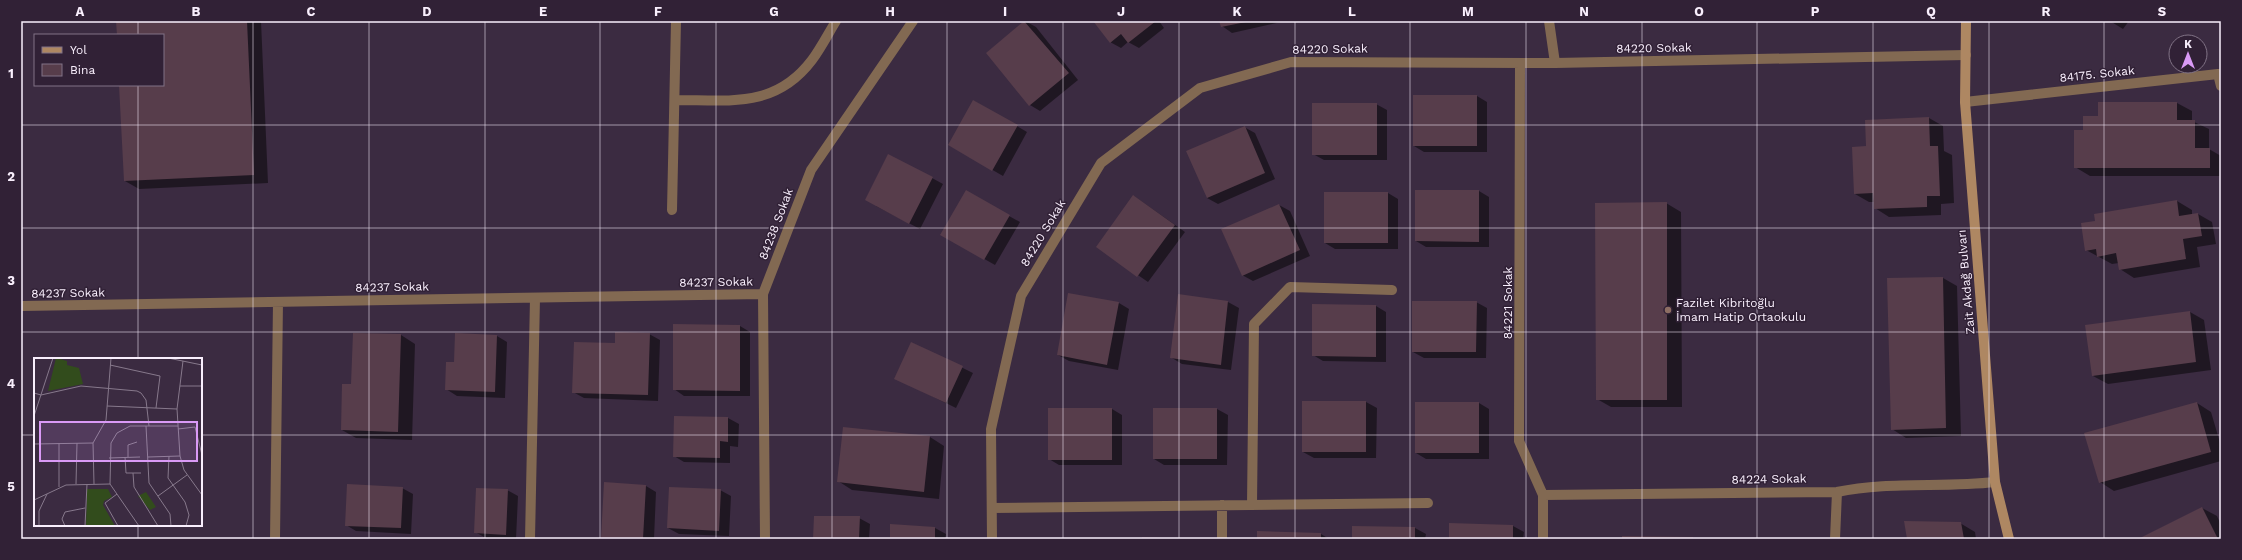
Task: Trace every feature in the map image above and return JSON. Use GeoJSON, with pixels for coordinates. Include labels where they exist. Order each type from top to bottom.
{"type":"FeatureCollection","features":[{"type":"Feature","properties":{"kind":"main road","name":"Zait Akdağ Bulvarı"},"geometry":{"type":"LineString","coordinates":[[1966,21],[1965,102],[1996,482],[2009,539]]}},
{"type":"Feature","properties":{"kind":"street"},"geometry":{"type":"LineString","coordinates":[[672,210],[676,21]]}},
{"type":"Feature","properties":{"kind":"street"},"geometry":{"type":"LineString","coordinates":[[675,100],[752,99],[770,94],[787,85],[813,60],[836,21]]}},
{"type":"Feature","properties":{"kind":"street","name":"84238 Sokak"},"geometry":{"type":"LineString","coordinates":[[765,539],[763,294],[811,170],[913,21]]}},
{"type":"Feature","properties":{"kind":"street"},"geometry":{"type":"LineString","coordinates":[[1549,21],[1555,63]]}},
{"type":"Feature","properties":{"kind":"street","name":"84220 Sokak"},"geometry":{"type":"LineString","coordinates":[[992,539],[991,429],[1020,296],[1101,163],[1200,88],[1291,62],[1555,63],[1966,55]]}},
{"type":"Feature","properties":{"kind":"street","name":"84221 Sokak"},"geometry":{"type":"LineString","coordinates":[[1520,63],[1519,441],[1543,495],[1543,539]]}},
{"type":"Feature","properties":{"kind":"street","name":"84175. Sokak"},"geometry":{"type":"LineString","coordinates":[[1965,102],[2218,74],[2221,86]]}},
{"type":"Feature","properties":{"kind":"street"},"geometry":{"type":"LineString","coordinates":[[1252,505],[1254,324],[1290,287],[1392,290]]}},
{"type":"Feature","properties":{"kind":"street","name":"84237 Sokak"},"geometry":{"type":"LineString","coordinates":[[21,306],[763,294]]}},
{"type":"Feature","properties":{"kind":"street"},"geometry":{"type":"LineString","coordinates":[[530,539],[535,298]]}},
{"type":"Feature","properties":{"kind":"street"},"geometry":{"type":"LineString","coordinates":[[274,539],[278,302]]}},
{"type":"Feature","properties":{"kind":"street","name":"84224 Sokak"},"geometry":{"type":"LineString","coordinates":[[1543,495],[1837,492],[1862,486],[1963,486],[1996,482]]}},
{"type":"Feature","properties":{"kind":"street"},"geometry":{"type":"LineString","coordinates":[[1835,539],[1837,492]]}},
{"type":"Feature","properties":{"kind":"street"},"geometry":{"type":"LineString","coordinates":[[992,508],[1428,503]]}},
{"type":"Feature","properties":{"kind":"street"},"geometry":{"type":"LineString","coordinates":[[1222,505],[1222,539]]}},
{"type":"Feature","properties":{"kind":"building"},"geometry":{"type":"Polygon","coordinates":[[[116,21],[247,21],[254,175],[124,181],[119,86],[164,86],[164,34],[117,34],[116,21]]]}},
{"type":"Feature","properties":{"kind":"building"},"geometry":{"type":"Polygon","coordinates":[[[1024,21],[1069,73],[1029,106],[986,53],[1024,21]]]}},
{"type":"Feature","properties":{"kind":"building"},"geometry":{"type":"Polygon","coordinates":[[[1093,21],[1156,21],[1128,43],[1121,34],[1110,43],[1093,21]]]}},
{"type":"Feature","properties":{"kind":"building"},"geometry":{"type":"Polygon","coordinates":[[[1219,21],[1246,21],[1246,22],[1221,27],[1219,21]]]}},
{"type":"Feature","properties":{"kind":"building"},"geometry":{"type":"Polygon","coordinates":[[[1413,95],[1477,95],[1477,146],[1413,146],[1413,95]]]}},
{"type":"Feature","properties":{"kind":"building"},"geometry":{"type":"Polygon","coordinates":[[[973,100],[1018,125],[992,171],[948,145],[973,100]]]}},
{"type":"Feature","properties":{"kind":"building"},"geometry":{"type":"Polygon","coordinates":[[[2098,102],[2177,102],[2177,120],[2195,120],[2195,148],[2210,148],[2210,168],[2074,168],[2074,130],[2083,130],[2083,116],[2098,116],[2098,102]]]}},
{"type":"Feature","properties":{"kind":"building"},"geometry":{"type":"Polygon","coordinates":[[[1312,103],[1377,103],[1377,155],[1312,155],[1312,103]]]}},
{"type":"Feature","properties":{"kind":"building"},"geometry":{"type":"Polygon","coordinates":[[[1929,117],[1930,146],[1938,146],[1940,196],[1927,196],[1927,207],[1874,209],[1873,193],[1854,194],[1852,147],[1866,146],[1865,120],[1929,117]]]}},
{"type":"Feature","properties":{"kind":"building"},"geometry":{"type":"Polygon","coordinates":[[[1245,126],[1265,173],[1207,198],[1186,151],[1245,126]]]}},
{"type":"Feature","properties":{"kind":"building"},"geometry":{"type":"Polygon","coordinates":[[[888,154],[933,177],[909,224],[865,200],[888,154]]]}},
{"type":"Feature","properties":{"kind":"building"},"geometry":{"type":"Polygon","coordinates":[[[966,190],[1010,215],[984,260],[940,235],[966,190]]]}},
{"type":"Feature","properties":{"kind":"building"},"geometry":{"type":"Polygon","coordinates":[[[1415,190],[1479,190],[1479,242],[1415,241],[1415,190]]]}},
{"type":"Feature","properties":{"kind":"building"},"geometry":{"type":"Polygon","coordinates":[[[1324,192],[1388,192],[1388,243],[1324,243],[1324,192]]]}},
{"type":"Feature","properties":{"kind":"building"},"geometry":{"type":"Polygon","coordinates":[[[1133,195],[1175,225],[1137,277],[1096,247],[1133,195]]]}},
{"type":"Feature","properties":{"kind":"building"},"geometry":{"type":"Polygon","coordinates":[[[2177,200],[2179,216],[2198,213],[2202,236],[2183,239],[2186,259],[2119,270],[2116,253],[2097,257],[2096,249],[2085,251],[2081,223],[2095,221],[2094,214],[2177,200]]]}},
{"type":"Feature","properties":{"kind":"building"},"geometry":{"type":"Polygon","coordinates":[[[1667,202],[1667,400],[1596,400],[1595,203],[1667,202]]]}},
{"type":"Feature","properties":{"kind":"building"},"geometry":{"type":"Polygon","coordinates":[[[1279,204],[1300,250],[1242,276],[1221,229],[1279,204]]]}},
{"type":"Feature","properties":{"kind":"building"},"geometry":{"type":"Polygon","coordinates":[[[1943,277],[1946,428],[1891,430],[1887,278],[1943,277]]]}},
{"type":"Feature","properties":{"kind":"building"},"geometry":{"type":"Polygon","coordinates":[[[1068,293],[1119,302],[1107,365],[1057,355],[1068,293]]]}},
{"type":"Feature","properties":{"kind":"building"},"geometry":{"type":"Polygon","coordinates":[[[1178,294],[1228,301],[1221,365],[1170,358],[1178,294]]]}},
{"type":"Feature","properties":{"kind":"building"},"geometry":{"type":"Polygon","coordinates":[[[1412,301],[1477,301],[1476,352],[1412,352],[1412,301]]]}},
{"type":"Feature","properties":{"kind":"building"},"geometry":{"type":"Polygon","coordinates":[[[1312,304],[1376,305],[1376,357],[1312,356],[1312,304]]]}},
{"type":"Feature","properties":{"kind":"building"},"geometry":{"type":"Polygon","coordinates":[[[2190,311],[2196,362],[2092,376],[2085,325],[2190,311]]]}},
{"type":"Feature","properties":{"kind":"building"},"geometry":{"type":"Polygon","coordinates":[[[673,324],[740,325],[740,391],[673,390],[673,324]]]}},
{"type":"Feature","properties":{"kind":"building"},"geometry":{"type":"Polygon","coordinates":[[[615,332],[650,333],[648,395],[572,393],[574,342],[615,343],[615,332]]]}},
{"type":"Feature","properties":{"kind":"building"},"geometry":{"type":"Polygon","coordinates":[[[353,333],[401,334],[398,432],[341,430],[342,384],[351,384],[353,333]]]}},
{"type":"Feature","properties":{"kind":"building"},"geometry":{"type":"Polygon","coordinates":[[[455,333],[497,335],[495,392],[445,390],[446,362],[454,362],[455,333]]]}},
{"type":"Feature","properties":{"kind":"building"},"geometry":{"type":"Polygon","coordinates":[[[911,342],[963,366],[946,403],[894,379],[911,342]]]}},
{"type":"Feature","properties":{"kind":"building"},"geometry":{"type":"Polygon","coordinates":[[[1302,401],[1366,401],[1366,452],[1302,452],[1302,401]]]}},
{"type":"Feature","properties":{"kind":"building"},"geometry":{"type":"Polygon","coordinates":[[[1415,402],[1479,402],[1479,453],[1415,453],[1415,402]]]}},
{"type":"Feature","properties":{"kind":"building"},"geometry":{"type":"Polygon","coordinates":[[[2197,402],[2211,452],[2099,483],[2084,433],[2197,402]]]}},
{"type":"Feature","properties":{"kind":"building"},"geometry":{"type":"Polygon","coordinates":[[[1048,408],[1112,408],[1112,460],[1048,460],[1048,408]]]}},
{"type":"Feature","properties":{"kind":"building"},"geometry":{"type":"Polygon","coordinates":[[[1153,408],[1217,408],[1217,459],[1153,459],[1153,408]]]}},
{"type":"Feature","properties":{"kind":"building"},"geometry":{"type":"Polygon","coordinates":[[[674,416],[728,417],[728,442],[720,441],[720,458],[673,457],[674,416]]]}},
{"type":"Feature","properties":{"kind":"building"},"geometry":{"type":"Polygon","coordinates":[[[843,427],[930,436],[924,492],[837,482],[843,427]]]}},
{"type":"Feature","properties":{"kind":"building"},"geometry":{"type":"Polygon","coordinates":[[[604,482],[646,485],[643,539],[601,539],[604,482]]]}},
{"type":"Feature","properties":{"kind":"building"},"geometry":{"type":"Polygon","coordinates":[[[347,484],[403,487],[401,528],[345,526],[347,484]]]}},
{"type":"Feature","properties":{"kind":"building"},"geometry":{"type":"Polygon","coordinates":[[[669,487],[721,489],[719,531],[667,528],[669,487]]]}},
{"type":"Feature","properties":{"kind":"building"},"geometry":{"type":"Polygon","coordinates":[[[476,488],[508,489],[506,535],[474,533],[476,488]]]}},
{"type":"Feature","properties":{"kind":"building"},"geometry":{"type":"Polygon","coordinates":[[[2202,507],[2218,539],[2138,539],[2202,507]]]}},
{"type":"Feature","properties":{"kind":"building"},"geometry":{"type":"Polygon","coordinates":[[[814,516],[860,516],[859,539],[813,539],[814,516]]]}},
{"type":"Feature","properties":{"kind":"building"},"geometry":{"type":"Polygon","coordinates":[[[1904,521],[1961,522],[1964,539],[1907,539],[1904,521]]]}},
{"type":"Feature","properties":{"kind":"building"},"geometry":{"type":"Polygon","coordinates":[[[1449,523],[1513,525],[1513,539],[1449,539],[1449,523]]]}},
{"type":"Feature","properties":{"kind":"building"},"geometry":{"type":"Polygon","coordinates":[[[890,524],[935,527],[935,539],[890,539],[890,524]]]}},
{"type":"Feature","properties":{"kind":"building"},"geometry":{"type":"Polygon","coordinates":[[[1352,526],[1415,527],[1415,539],[1352,539],[1352,526]]]}},
{"type":"Feature","properties":{"kind":"building"},"geometry":{"type":"Polygon","coordinates":[[[1257,531],[1321,533],[1321,539],[1257,539],[1257,531]]]}},
{"type":"Feature","properties":{"kind":"building"},"geometry":{"type":"Polygon","coordinates":[[[1622,536],[1693,537],[1693,539],[1622,539],[1622,536]]]}},
{"type":"Feature","properties":{"kind":"building"},"geometry":{"type":"Polygon","coordinates":[[[1142,537],[1163,538],[1163,539],[1142,539],[1142,537]]]}},
{"type":"Feature","properties":{"kind":"place","name":"Fazilet Kibritoğlu İmam Hatip Ortaokulu"},"geometry":{"type":"Point","coordinates":[1668,310]}}]}
